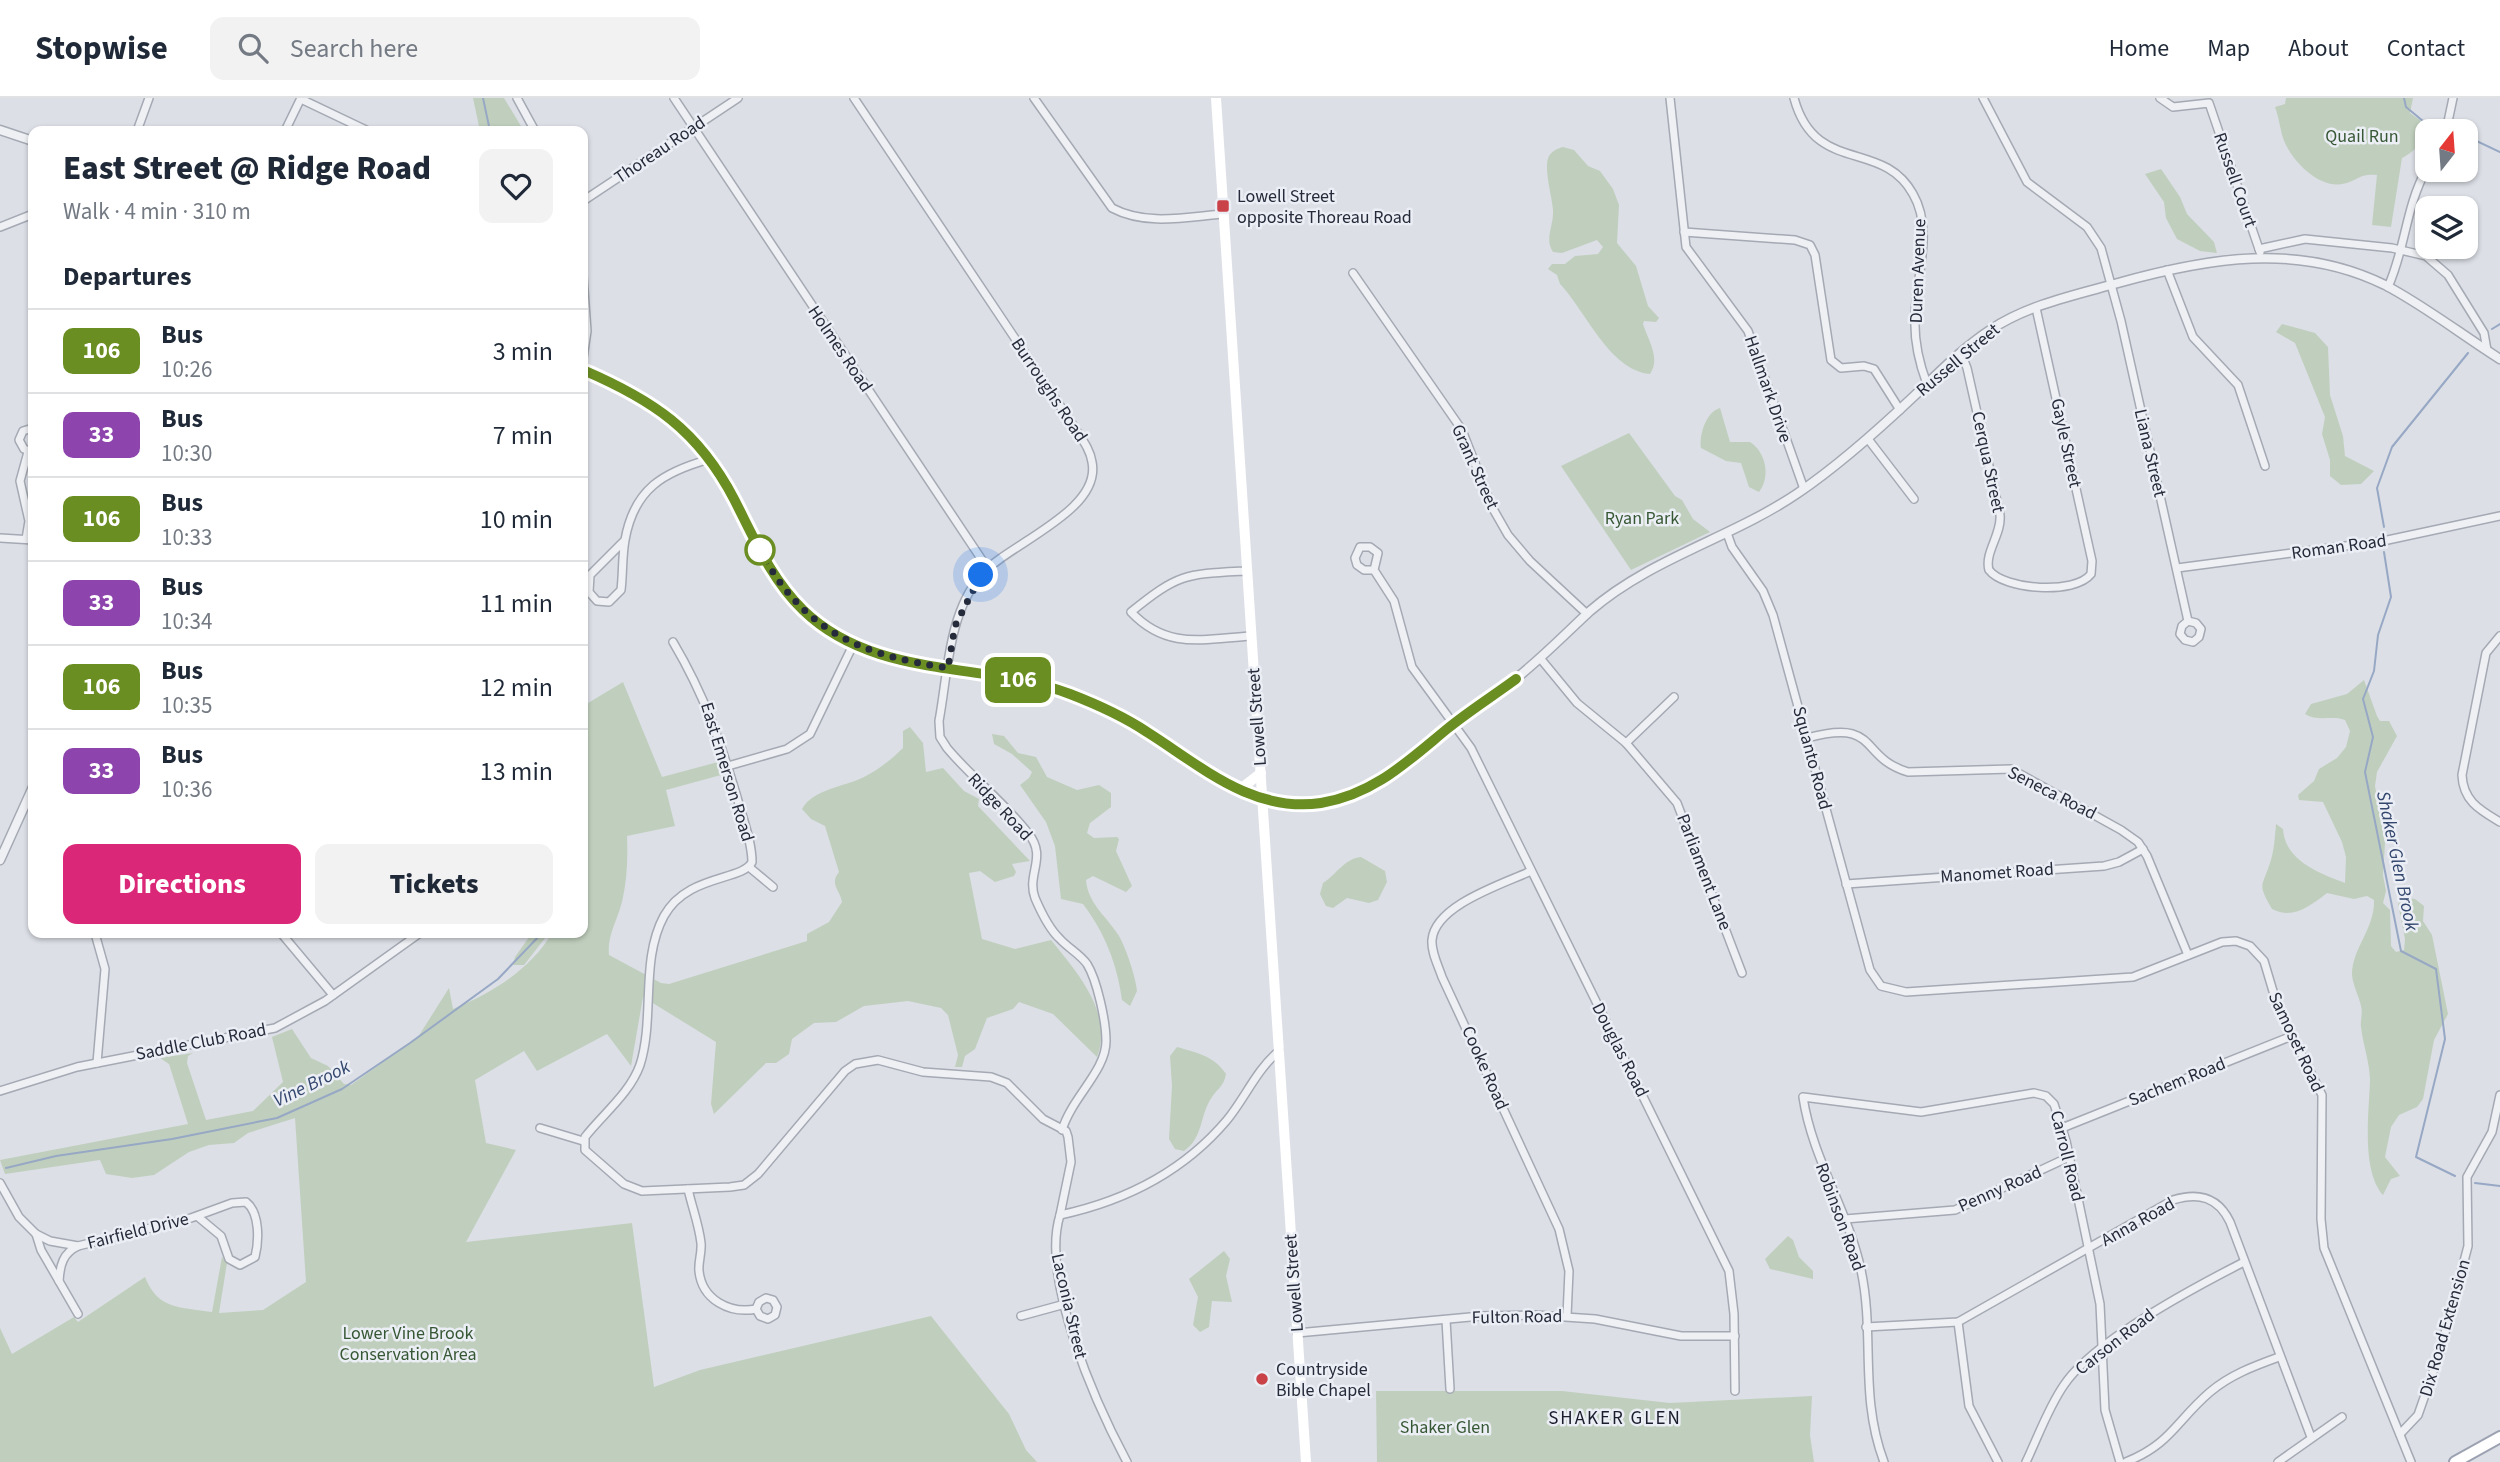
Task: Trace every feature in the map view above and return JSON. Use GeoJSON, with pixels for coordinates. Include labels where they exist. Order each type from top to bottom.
{"type":"FeatureCollection","features":[{"type":"Feature","properties":{"kind":"main road","name":"Lowell Street"},"geometry":{"type":"LineString","coordinates":[[1216,98],[1306,1462]]}},
{"type":"Feature","properties":{"kind":"main road"},"geometry":{"type":"LineString","coordinates":[[1239,790],[1261,773]]}},
{"type":"Feature","properties":{"kind":"main road"},"geometry":{"type":"LineString","coordinates":[[2455,1462],[2500,1437]]}},
{"type":"Feature","properties":{"kind":"street"},"geometry":{"type":"LineString","coordinates":[[139,126],[149,98]]}},
{"type":"Feature","properties":{"kind":"street"},"geometry":{"type":"LineString","coordinates":[[287,126],[301,98],[358,126]]}},
{"type":"Feature","properties":{"kind":"street"},"geometry":{"type":"LineString","coordinates":[[517,98],[532,126]]}},
{"type":"Feature","properties":{"kind":"street","name":"Holmes Road"},"geometry":{"type":"LineString","coordinates":[[674,98],[988,569]]}},
{"type":"Feature","properties":{"kind":"street","name":"Thoreau Road"},"geometry":{"type":"LineString","coordinates":[[588,198],[738,98]]}},
{"type":"Feature","properties":{"kind":"street","name":"Burroughs Road"},"geometry":{"type":"LineString","coordinates":[[854,98],[1073,425],[1087,447],[1093,464],[1092,481],[1082,499],[981,575],[960,612],[948,668]]}},
{"type":"Feature","properties":{"kind":"street"},"geometry":{"type":"LineString","coordinates":[[1034,98],[1112,208],[1128,216],[1143,219],[1223,214]]}},
{"type":"Feature","properties":{"kind":"street","name":"Hallmark Drive"},"geometry":{"type":"LineString","coordinates":[[1670,98],[1686,247],[1692,259],[1748,331],[1804,489]]}},
{"type":"Feature","properties":{"kind":"street","name":"Duren Avenue"},"geometry":{"type":"LineString","coordinates":[[1794,98],[1801,118],[1819,140],[1844,154],[1888,167],[1904,180],[1914,196],[1923,224],[1915,324],[1927,384]]}},
{"type":"Feature","properties":{"kind":"street"},"geometry":{"type":"LineString","coordinates":[[1983,98],[2027,182],[2094,233],[2112,285]]}},
{"type":"Feature","properties":{"kind":"street","name":"Russell Court"},"geometry":{"type":"LineString","coordinates":[[2160,98],[2176,107],[2209,103],[2260,253]]}},
{"type":"Feature","properties":{"kind":"street"},"geometry":{"type":"LineString","coordinates":[[2449,119],[2453,98]]}},
{"type":"Feature","properties":{"kind":"street"},"geometry":{"type":"LineString","coordinates":[[0,130],[28,139]]}},
{"type":"Feature","properties":{"kind":"street"},"geometry":{"type":"LineString","coordinates":[[2388,287],[2401,250],[2409,206],[2420,182]]}},
{"type":"Feature","properties":{"kind":"street"},"geometry":{"type":"LineString","coordinates":[[0,227],[28,216]]}},
{"type":"Feature","properties":{"kind":"street"},"geometry":{"type":"LineString","coordinates":[[1684,232],[1795,240],[1810,245],[1815,256],[1831,360],[1841,368],[1864,366],[1874,369],[1900,410]]}},
{"type":"Feature","properties":{"kind":"street"},"geometry":{"type":"LineString","coordinates":[[2260,253],[2305,239],[2401,250],[2426,256],[2445,271],[2484,333],[2487,350]]}},
{"type":"Feature","properties":{"kind":"street","name":"Russell Street"},"geometry":{"type":"LineString","coordinates":[[588,372],[631,391],[660,408],[695,439],[710,459],[774,575],[802,609],[822,627],[853,645],[896,659],[1020,680],[1068,694],[1144,730],[1239,790],[1278,803],[1310,803],[1345,797],[1396,771],[1455,723],[1516,679],[1587,614],[1631,580],[1727,533],[1804,489],[1868,439],[1961,353],[1995,327],[2036,308],[2167,270],[2260,253],[2329,264],[2388,287],[2500,359]]}},
{"type":"Feature","properties":{"kind":"street"},"geometry":{"type":"LineString","coordinates":[[2167,270],[2193,337],[2238,385],[2265,466]]}},
{"type":"Feature","properties":{"kind":"street","name":"Grant Street"},"geometry":{"type":"LineString","coordinates":[[1353,272],[1462,430],[1492,507],[1508,535],[1530,561],[1587,614]]}},
{"type":"Feature","properties":{"kind":"street","name":"Liana Street"},"geometry":{"type":"LineString","coordinates":[[2112,285],[2188,621]]}},
{"type":"Feature","properties":{"kind":"street","name":"Gayle Street"},"geometry":{"type":"LineString","coordinates":[[1989,570],[2004,580],[2045,587],[2073,586],[2089,577],[2092,561],[2036,308]]}},
{"type":"Feature","properties":{"kind":"street","name":"Cerqua Street"},"geometry":{"type":"LineString","coordinates":[[1961,353],[2000,515],[1999,534],[1987,562],[1989,570]]}},
{"type":"Feature","properties":{"kind":"street"},"geometry":{"type":"LineString","coordinates":[[28,429],[19,438],[22,447],[28,450]]}},
{"type":"Feature","properties":{"kind":"street"},"geometry":{"type":"LineString","coordinates":[[1868,439],[1914,499]]}},
{"type":"Feature","properties":{"kind":"street"},"geometry":{"type":"LineString","coordinates":[[588,588],[597,601],[609,602],[621,590],[624,541],[636,509],[648,489],[668,473],[710,459]]}},
{"type":"Feature","properties":{"kind":"street"},"geometry":{"type":"LineString","coordinates":[[28,460],[20,481],[28,518]]}},
{"type":"Feature","properties":{"kind":"street","name":"Roman Road"},"geometry":{"type":"LineString","coordinates":[[2177,568],[2383,541],[2500,516]]}},
{"type":"Feature","properties":{"kind":"street","name":"Squanto Road"},"geometry":{"type":"LineString","coordinates":[[1727,533],[1732,547],[1768,600],[1870,970],[1875,981],[1883,988]]}},
{"type":"Feature","properties":{"kind":"street"},"geometry":{"type":"LineString","coordinates":[[0,538],[28,540]]}},
{"type":"Feature","properties":{"kind":"street"},"geometry":{"type":"LineString","coordinates":[[588,583],[590,575],[624,541]]}},
{"type":"Feature","properties":{"kind":"street","name":"Douglas Road"},"geometry":{"type":"LineString","coordinates":[[1374,570],[1394,601],[1412,667],[1471,748],[1729,1271],[1735,1336],[1735,1391]]}},
{"type":"Feature","properties":{"kind":"street"},"geometry":{"type":"LineString","coordinates":[[1246,571],[1199,573],[1168,582],[1131,612],[1148,630],[1169,639],[1251,636]]}},
{"type":"Feature","properties":{"kind":"street"},"geometry":{"type":"LineString","coordinates":[[2500,636],[2490,645],[2486,656],[2462,775],[2463,787],[2471,802],[2500,822]]}},
{"type":"Feature","properties":{"kind":"street","name":"East Emerson Road"},"geometry":{"type":"LineString","coordinates":[[673,642],[710,711],[748,838],[752,859],[749,867]]}},
{"type":"Feature","properties":{"kind":"street"},"geometry":{"type":"LineString","coordinates":[[728,766],[787,749],[810,734],[853,645]]}},
{"type":"Feature","properties":{"kind":"street","name":"Parliament Lane"},"geometry":{"type":"LineString","coordinates":[[1540,658],[1577,703],[1626,743],[1677,803],[1742,973]]}},
{"type":"Feature","properties":{"kind":"street","name":"Ridge Road"},"geometry":{"type":"LineString","coordinates":[[948,668],[939,721],[940,737],[967,772],[1029,834],[1039,853],[1033,880],[1034,894],[1041,910],[1057,937],[1085,962],[1095,977],[1106,1040],[1103,1060],[1068,1111],[1062,1130]]}},
{"type":"Feature","properties":{"kind":"street"},"geometry":{"type":"LineString","coordinates":[[1626,743],[1674,697]]}},
{"type":"Feature","properties":{"kind":"street","name":"Seneca Road"},"geometry":{"type":"LineString","coordinates":[[1807,738],[1836,731],[1852,733],[1897,767],[1908,772],[2011,769],[2124,832],[2143,849],[2189,955]]}},
{"type":"Feature","properties":{"kind":"street"},"geometry":{"type":"LineString","coordinates":[[0,860],[28,798]]}},
{"type":"Feature","properties":{"kind":"street","name":"Manomet Road"},"geometry":{"type":"LineString","coordinates":[[1846,884],[2104,866],[2119,862],[2143,849]]}},
{"type":"Feature","properties":{"kind":"street","name":"East Emerson Road"},"geometry":{"type":"LineString","coordinates":[[749,867],[773,887]]}},
{"type":"Feature","properties":{"kind":"street","name":"East Emerson Road"},"geometry":{"type":"LineString","coordinates":[[583,1141],[625,1091],[639,1066],[655,943],[663,917],[680,895],[693,886],[749,867]]}},
{"type":"Feature","properties":{"kind":"street","name":"Cooke Road"},"geometry":{"type":"LineString","coordinates":[[1531,871],[1480,894],[1443,916],[1433,932],[1432,943],[1442,977],[1559,1229],[1569,1271],[1567,1316]]}},
{"type":"Feature","properties":{"kind":"street"},"geometry":{"type":"LineString","coordinates":[[96,938],[105,969],[97,1063]]}},
{"type":"Feature","properties":{"kind":"street"},"geometry":{"type":"LineString","coordinates":[[285,938],[333,995]]}},
{"type":"Feature","properties":{"kind":"street","name":"Saddle Club Road"},"geometry":{"type":"LineString","coordinates":[[0,1091],[97,1063],[275,1028],[333,995],[413,938]]}},
{"type":"Feature","properties":{"kind":"street","name":"Samoset Road"},"geometry":{"type":"LineString","coordinates":[[1883,988],[1906,992],[2125,978],[2229,941],[2243,943],[2256,950],[2266,965],[2273,995],[2323,1100],[2321,1219],[2324,1248],[2411,1462]]}},
{"type":"Feature","properties":{"kind":"street","name":"Sachem Road"},"geometry":{"type":"LineString","coordinates":[[2062,1128],[2292,1036]]}},
{"type":"Feature","properties":{"kind":"street"},"geometry":{"type":"LineString","coordinates":[[540,1128],[583,1141],[586,1152],[629,1187],[645,1191],[730,1187],[749,1182],[833,1082],[855,1064],[867,1061],[889,1062],[923,1072],[1000,1080],[1013,1087],[1043,1119],[1062,1130],[1068,1138],[1071,1162],[1060,1215],[1112,1200],[1166,1174],[1189,1158],[1227,1120],[1268,1059],[1279,1051]]}},
{"type":"Feature","properties":{"kind":"street","name":"Carroll Road"},"geometry":{"type":"LineString","coordinates":[[1803,1097],[1921,1112],[2038,1093],[2054,1104],[2070,1157],[2100,1304],[2105,1410],[2120,1462]]}},
{"type":"Feature","properties":{"kind":"street","name":"Dix Road Extension"},"geometry":{"type":"LineString","coordinates":[[2400,1434],[2418,1415],[2440,1352],[2468,1246],[2467,1177],[2492,1132],[2500,1095]]}},
{"type":"Feature","properties":{"kind":"street","name":"Robinson Road"},"geometry":{"type":"LineString","coordinates":[[1803,1097],[1810,1133],[1845,1219],[1863,1277],[1869,1401],[1884,1462]]}},
{"type":"Feature","properties":{"kind":"street","name":"Penny Road"},"geometry":{"type":"LineString","coordinates":[[1845,1219],[1955,1210],[2070,1157]]}},
{"type":"Feature","properties":{"kind":"street"},"geometry":{"type":"LineString","coordinates":[[0,1183],[19,1217],[36,1234],[78,1314]]}},
{"type":"Feature","properties":{"kind":"street"},"geometry":{"type":"LineString","coordinates":[[688,1189],[701,1243],[699,1270],[705,1289],[722,1306],[738,1310],[756,1309]]}},
{"type":"Feature","properties":{"kind":"street","name":"Anna Road"},"geometry":{"type":"LineString","coordinates":[[1866,1327],[1958,1322],[2173,1200],[2199,1196],[2211,1199],[2224,1210],[2311,1437]]}},
{"type":"Feature","properties":{"kind":"street","name":"Fairfield Drive"},"geometry":{"type":"LineString","coordinates":[[59,1281],[62,1260],[79,1246],[197,1216],[232,1203],[246,1202],[256,1216],[255,1257],[240,1265],[229,1259],[221,1236],[197,1216]]}},
{"type":"Feature","properties":{"kind":"street","name":"Laconia Street"},"geometry":{"type":"LineString","coordinates":[[1060,1215],[1054,1239],[1065,1304],[1089,1385],[1127,1462]]}},
{"type":"Feature","properties":{"kind":"street","name":"Fairfield Drive"},"geometry":{"type":"LineString","coordinates":[[36,1234],[50,1241],[79,1246]]}},
{"type":"Feature","properties":{"kind":"street","name":"Carson Road"},"geometry":{"type":"LineString","coordinates":[[2026,1462],[2064,1384],[2102,1349],[2155,1311],[2244,1262]]}},
{"type":"Feature","properties":{"kind":"street"},"geometry":{"type":"LineString","coordinates":[[1020,1316],[1065,1304]]}},
{"type":"Feature","properties":{"kind":"street","name":"Fulton Road"},"geometry":{"type":"LineString","coordinates":[[1297,1333],[1446,1320],[1567,1316],[1681,1336],[1735,1336]]}},
{"type":"Feature","properties":{"kind":"street"},"geometry":{"type":"LineString","coordinates":[[1446,1320],[1450,1389]]}},
{"type":"Feature","properties":{"kind":"street"},"geometry":{"type":"LineString","coordinates":[[1958,1322],[1969,1406],[1998,1462]]}},
{"type":"Feature","properties":{"kind":"street"},"geometry":{"type":"LineString","coordinates":[[2126,1462],[2164,1443],[2204,1397],[2221,1383],[2279,1357]]}},
{"type":"Feature","properties":{"kind":"street"},"geometry":{"type":"LineString","coordinates":[[2278,1462],[2343,1417]]}},
{"type":"Feature","properties":{"kind":"green space"},"geometry":{"type":"Polygon","coordinates":[[[473,98],[504,98],[521,126],[479,126],[473,98]]]}},
{"type":"Feature","properties":{"kind":"green space","name":"Quail Run"},"geometry":{"type":"Polygon","coordinates":[[[2286,98],[2413,98],[2410,113],[2418,119],[2415,119],[2415,148],[2402,158],[2391,227],[2372,225],[2377,175],[2366,175],[2347,183],[2333,184],[2315,177],[2298,163],[2283,138],[2275,107],[2285,104],[2286,98]]]}},
{"type":"Feature","properties":{"kind":"green space"},"geometry":{"type":"Polygon","coordinates":[[[1563,147],[1574,150],[1588,166],[1600,171],[1613,189],[1619,205],[1617,243],[1636,266],[1648,306],[1659,318],[1656,322],[1644,321],[1643,324],[1654,355],[1650,374],[1635,370],[1610,351],[1560,284],[1557,275],[1548,269],[1552,264],[1565,264],[1575,256],[1598,254],[1603,247],[1597,240],[1562,253],[1553,252],[1550,247],[1553,210],[1547,161],[1552,153],[1563,147]]]}},
{"type":"Feature","properties":{"kind":"green space"},"geometry":{"type":"Polygon","coordinates":[[[2161,169],[2180,197],[2187,214],[2214,242],[2217,253],[2200,251],[2177,239],[2166,218],[2164,202],[2145,174],[2161,169]]]}},
{"type":"Feature","properties":{"kind":"green space"},"geometry":{"type":"Polygon","coordinates":[[[2282,324],[2315,333],[2328,347],[2330,395],[2343,436],[2345,456],[2374,471],[2361,484],[2341,485],[2330,476],[2330,460],[2322,434],[2325,417],[2295,343],[2276,332],[2282,324]]]}},
{"type":"Feature","properties":{"kind":"green space"},"geometry":{"type":"Polygon","coordinates":[[[1720,408],[1730,442],[1750,442],[1763,458],[1766,472],[1759,492],[1749,487],[1741,463],[1726,461],[1701,448],[1704,425],[1711,414],[1720,408]]]}},
{"type":"Feature","properties":{"kind":"green space","name":"Ryan Park"},"geometry":{"type":"Polygon","coordinates":[[[1629,433],[1675,496],[1682,500],[1693,519],[1710,532],[1631,570],[1561,466],[1629,433]]]}},
{"type":"Feature","properties":{"kind":"green space"},"geometry":{"type":"Polygon","coordinates":[[[2364,680],[2377,716],[2380,721],[2389,721],[2397,736],[2377,772],[2375,786],[2385,843],[2383,875],[2386,891],[2383,903],[2390,910],[2391,946],[2396,952],[2404,950],[2405,939],[2398,904],[2404,897],[2415,899],[2424,906],[2423,921],[2432,935],[2448,1014],[2434,1040],[2423,1099],[2417,1107],[2399,1115],[2391,1127],[2385,1157],[2400,1176],[2391,1179],[2383,1195],[2376,1184],[2369,1156],[2370,1074],[2361,1027],[2362,1009],[2352,975],[2356,956],[2371,920],[2374,900],[2367,896],[2354,899],[2327,893],[2308,907],[2287,913],[2272,909],[2262,886],[2272,854],[2276,824],[2283,829],[2285,840],[2297,858],[2314,870],[2345,883],[2346,857],[2342,842],[2323,802],[2299,800],[2298,795],[2314,781],[2319,769],[2337,758],[2346,747],[2350,731],[2345,720],[2315,718],[2305,714],[2311,704],[2347,694],[2364,680]]]}},
{"type":"Feature","properties":{"kind":"green space","name":"Lower Vine Brook Conservation Area"},"geometry":{"type":"Polygon","coordinates":[[[623,682],[662,777],[718,762],[721,775],[666,790],[675,826],[627,836],[625,886],[611,935],[609,955],[661,983],[669,984],[807,941],[807,934],[829,922],[842,902],[835,884],[839,872],[825,826],[811,819],[802,809],[807,802],[821,793],[864,777],[885,764],[903,748],[903,731],[910,727],[923,743],[926,772],[943,768],[964,791],[979,799],[978,806],[1030,861],[1012,864],[1016,872],[1014,876],[995,882],[980,871],[969,873],[982,939],[1015,949],[1051,940],[1090,994],[1097,1009],[1101,1041],[1097,1057],[1053,1014],[1019,1002],[1013,1009],[987,1018],[975,1049],[965,1056],[962,1067],[955,1067],[958,1055],[948,1015],[941,1008],[908,1001],[864,1006],[836,1022],[814,1023],[792,1039],[789,1054],[776,1063],[766,1063],[714,1114],[711,1104],[716,1042],[643,997],[631,1066],[607,1034],[537,1071],[524,1051],[475,1080],[486,1143],[516,1150],[466,1242],[632,1223],[654,1387],[700,1370],[931,1316],[1009,1414],[1026,1450],[1037,1462],[0,1462],[0,1328],[12,1354],[74,1317],[78,1322],[145,1277],[156,1296],[163,1301],[171,1305],[212,1312],[222,1257],[227,1263],[219,1313],[263,1310],[306,1282],[295,1118],[248,1133],[234,1143],[209,1145],[189,1152],[154,1175],[132,1178],[106,1174],[100,1160],[5,1174],[0,1160],[188,1124],[169,1064],[160,1058],[193,1053],[188,1056],[187,1063],[206,1120],[253,1111],[283,1082],[272,1037],[292,1029],[311,1058],[328,1066],[344,1084],[351,1085],[418,1037],[449,988],[453,1009],[482,996],[509,979],[533,958],[549,938],[588,938],[588,703],[623,682]]]}},
{"type":"Feature","properties":{"kind":"green space"},"geometry":{"type":"Polygon","coordinates":[[[992,734],[1004,736],[1018,753],[1036,757],[1047,777],[1077,790],[1099,785],[1111,793],[1111,807],[1090,823],[1087,833],[1094,838],[1119,839],[1116,851],[1132,886],[1126,892],[1093,876],[1086,880],[1090,895],[1117,933],[1130,961],[1137,991],[1130,1006],[1122,1000],[1109,949],[1091,915],[1083,904],[1061,899],[1055,846],[1046,822],[1020,785],[1032,772],[1012,754],[994,744],[992,734]]]}},
{"type":"Feature","properties":{"kind":"green space"},"geometry":{"type":"Polygon","coordinates":[[[1361,857],[1385,871],[1387,882],[1378,900],[1369,903],[1347,898],[1333,908],[1326,906],[1320,894],[1323,883],[1345,864],[1361,857]]]}},
{"type":"Feature","properties":{"kind":"green space"},"geometry":{"type":"Polygon","coordinates":[[[528,938],[545,938],[524,965],[513,965],[515,957],[528,938]]]}},
{"type":"Feature","properties":{"kind":"green space"},"geometry":{"type":"Polygon","coordinates":[[[1177,1047],[1211,1059],[1226,1074],[1208,1104],[1195,1139],[1184,1151],[1175,1149],[1169,1139],[1172,1086],[1170,1056],[1177,1047]]]}},
{"type":"Feature","properties":{"kind":"green space"},"geometry":{"type":"Polygon","coordinates":[[[1788,1236],[1793,1240],[1799,1257],[1813,1271],[1813,1279],[1770,1269],[1765,1259],[1788,1236]]]}},
{"type":"Feature","properties":{"kind":"green space"},"geometry":{"type":"Polygon","coordinates":[[[1224,1251],[1230,1259],[1226,1276],[1232,1302],[1212,1301],[1209,1327],[1200,1332],[1193,1325],[1198,1297],[1189,1279],[1224,1251]]]}},
{"type":"Feature","properties":{"kind":"green space","name":"Shaker Glen"},"geometry":{"type":"Polygon","coordinates":[[[1376,1391],[1562,1391],[1670,1403],[1812,1396],[1810,1435],[1814,1462],[1377,1462],[1376,1391]]]}},
{"type":"Feature","properties":{"kind":"waterway","name":"Vine Brook"},"geometry":{"type":"LineString","coordinates":[[483,98],[489,126]]}},
{"type":"Feature","properties":{"kind":"waterway","name":"Shaker Glen Brook"},"geometry":{"type":"LineString","coordinates":[[2404,98],[2406,107],[2421,119]]}},
{"type":"Feature","properties":{"kind":"waterway","name":"Shaker Glen Brook"},"geometry":{"type":"LineString","coordinates":[[2478,142],[2500,152]]}},
{"type":"Feature","properties":{"kind":"waterway","name":"Shaker Glen Brook"},"geometry":{"type":"LineString","coordinates":[[2492,329],[2500,324]]}},
{"type":"Feature","properties":{"kind":"waterway","name":"Shaker Glen Brook"},"geometry":{"type":"LineString","coordinates":[[2384,527],[2377,488],[2392,447],[2468,353]]}},
{"type":"Feature","properties":{"kind":"waterway","name":"Shaker Glen Brook"},"geometry":{"type":"LineString","coordinates":[[2384,552],[2391,597],[2378,635],[2374,671],[2363,699],[2373,737],[2365,772],[2401,951],[2436,969],[2445,1039],[2416,1157],[2455,1176]]}},
{"type":"Feature","properties":{"kind":"waterway","name":"Vine Brook"},"geometry":{"type":"LineString","coordinates":[[6,1168],[56,1156],[172,1139],[277,1118],[342,1089],[410,1043],[498,979],[537,938]]}},
{"type":"Feature","properties":{"kind":"waterway","name":"Shaker Glen Brook"},"geometry":{"type":"LineString","coordinates":[[2475,1183],[2500,1186]]}},
{"type":"Feature","properties":{"kind":"bus line","name":"106"},"geometry":{"type":"LineString","coordinates":[[588,372],[652,403],[695,439],[732,495],[774,575],[802,609],[839,638],[896,659],[1020,680],[1068,694],[1107,710],[1144,730],[1214,776],[1253,796],[1278,803],[1320,803],[1345,797],[1371,786],[1405,766],[1447,729],[1516,679]]}},
{"type":"Feature","properties":{"kind":"place","name":"Lowell Street opposite Thoreau Road"},"geometry":{"type":"Point","coordinates":[1223,206]}},
{"type":"Feature","properties":{"kind":"place","name":"Countryside Bible Chapel"},"geometry":{"type":"Point","coordinates":[1262,1379]}},
{"type":"Feature","properties":{"kind":"district","name":"SHAKER GLEN"},"geometry":{"type":"Point","coordinates":[1615,1418]}},
{"type":"Feature","properties":{"kind":"route"},"geometry":{"type":"LineString","coordinates":[[760,550],[774,575],[802,609],[839,638],[896,659],[948,668],[955,626],[968,595],[981,575]]}}]}
